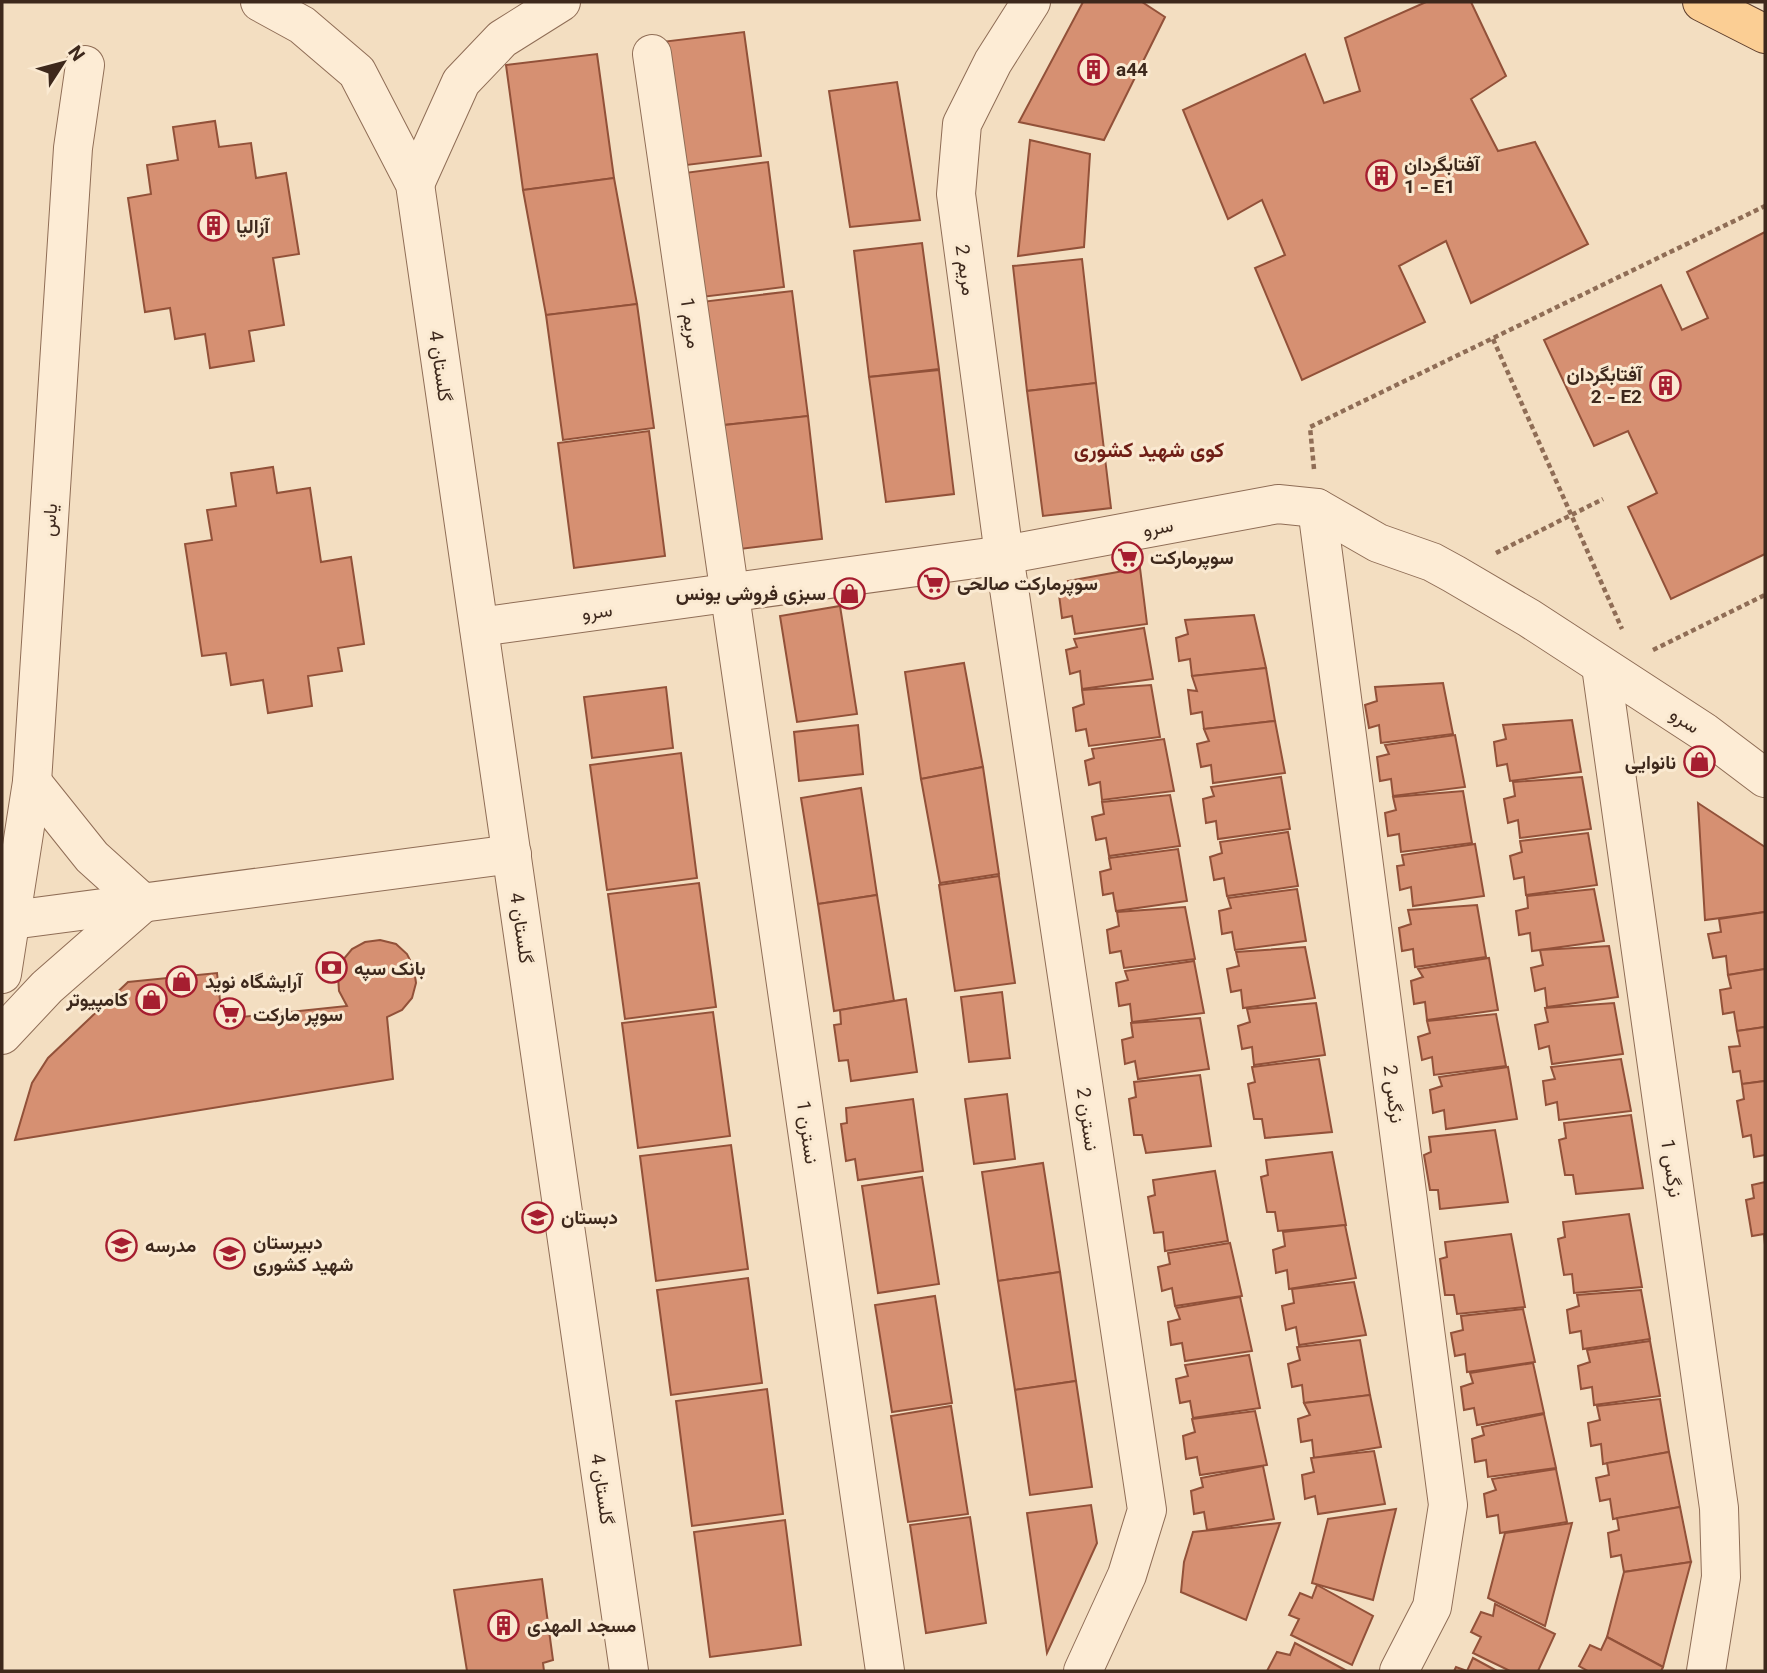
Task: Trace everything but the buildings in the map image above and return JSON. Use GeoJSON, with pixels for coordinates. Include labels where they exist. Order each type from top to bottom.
{"type":"FeatureCollection","features":[{"type":"Feature","properties":{"kind":"main road"},"geometry":{"type":"LineString","coordinates":[[1702,2],[1765,34]]}},
{"type":"Feature","properties":{"kind":"street"},"geometry":{"type":"LineString","coordinates":[[260,2],[302,25],[357,72],[415,184]]}},
{"type":"Feature","properties":{"kind":"street"},"geometry":{"type":"LineString","coordinates":[[415,184],[461,82],[502,39],[561,2]]}},
{"type":"Feature","properties":{"kind":"street","name":"مریم 2"},"geometry":{"type":"LineString","coordinates":[[1004,555],[956,194],[962,124],[993,62],[1031,2]]}},
{"type":"Feature","properties":{"kind":"street","name":"مریم 1"},"geometry":{"type":"LineString","coordinates":[[652,54],[731,593]]}},
{"type":"Feature","properties":{"kind":"street","name":"یاس"},"geometry":{"type":"LineString","coordinates":[[2,974],[32,782],[73,148],[85,65]]}},
{"type":"Feature","properties":{"kind":"street","name":"گلستان 4"},"geometry":{"type":"LineString","coordinates":[[415,184],[629,1671]]}},
{"type":"Feature","properties":{"kind":"street","name":"سرو"},"geometry":{"type":"LineString","coordinates":[[479,627],[1004,555],[1278,504],[1317,508],[1378,543],[1432,562],[1454,574],[1704,732],[1765,778]]}},
{"type":"Feature","properties":{"kind":"street","name":"نرگس 2"},"geometry":{"type":"LineString","coordinates":[[1317,508],[1448,1505],[1432,1606],[1399,1671]]}},
{"type":"Feature","properties":{"kind":"street","name":"نسترن 2"},"geometry":{"type":"LineString","coordinates":[[1004,555],[1147,1510],[1127,1575],[1083,1671]]}},
{"type":"Feature","properties":{"kind":"street","name":"نسترن 1"},"geometry":{"type":"LineString","coordinates":[[731,593],[885,1671]]}},
{"type":"Feature","properties":{"kind":"street","name":"نرگس 1"},"geometry":{"type":"LineString","coordinates":[[1601,666],[1719,1508],[1721,1577],[1716,1625],[1706,1671]]}},
{"type":"Feature","properties":{"kind":"street"},"geometry":{"type":"LineString","coordinates":[[32,782],[92,857],[143,903]]}},
{"type":"Feature","properties":{"kind":"street"},"geometry":{"type":"LineString","coordinates":[[12,920],[512,854]]}},
{"type":"Feature","properties":{"kind":"street"},"geometry":{"type":"LineString","coordinates":[[2,1035],[67,968],[143,903]]}},
{"type":"Feature","properties":{"kind":"path"},"geometry":{"type":"LineString","coordinates":[[1317,508],[1310,427],[1765,206]]}},
{"type":"Feature","properties":{"kind":"path"},"geometry":{"type":"LineString","coordinates":[[1493,339],[1624,634]]}},
{"type":"Feature","properties":{"kind":"path"},"geometry":{"type":"LineString","coordinates":[[1454,574],[1602,499]]}},
{"type":"Feature","properties":{"kind":"path"},"geometry":{"type":"LineString","coordinates":[[1647,652],[1765,595]]}},
{"type":"Feature","properties":{"kind":"place","name":"a44"},"geometry":{"type":"Point","coordinates":[1093,69]}},
{"type":"Feature","properties":{"kind":"place","name":"آفتابگردان 1 - E1"},"geometry":{"type":"Point","coordinates":[1381,175]}},
{"type":"Feature","properties":{"kind":"place","name":"آزالیا"},"geometry":{"type":"Point","coordinates":[213,226]}},
{"type":"Feature","properties":{"kind":"place","name":"آفتابگردان 2 - E2"},"geometry":{"type":"Point","coordinates":[1665,385]}},
{"type":"Feature","properties":{"kind":"place","name":"سوپرمارکت"},"geometry":{"type":"Point","coordinates":[1127,557]}},
{"type":"Feature","properties":{"kind":"place","name":"سوپرمارکت صالحی"},"geometry":{"type":"Point","coordinates":[934,583]}},
{"type":"Feature","properties":{"kind":"place","name":"سبزی فروشی یونس"},"geometry":{"type":"Point","coordinates":[849,593]}},
{"type":"Feature","properties":{"kind":"place","name":"نانوایی"},"geometry":{"type":"Point","coordinates":[1699,762]}},
{"type":"Feature","properties":{"kind":"place","name":"بانک سپه"},"geometry":{"type":"Point","coordinates":[331,968]}},
{"type":"Feature","properties":{"kind":"place","name":"آرایشگاه نوید"},"geometry":{"type":"Point","coordinates":[182,981]}},
{"type":"Feature","properties":{"kind":"place","name":"کامپیوتر"},"geometry":{"type":"Point","coordinates":[151,999]}},
{"type":"Feature","properties":{"kind":"place","name":"سوپر مارکت"},"geometry":{"type":"Point","coordinates":[230,1014]}},
{"type":"Feature","properties":{"kind":"place","name":"دبستان"},"geometry":{"type":"Point","coordinates":[538,1217]}},
{"type":"Feature","properties":{"kind":"place","name":"مدرسه"},"geometry":{"type":"Point","coordinates":[122,1245]}},
{"type":"Feature","properties":{"kind":"place","name":"دبیرستان شهید کشوری"},"geometry":{"type":"Point","coordinates":[230,1253]}},
{"type":"Feature","properties":{"kind":"place","name":"مسجد المهدی"},"geometry":{"type":"Point","coordinates":[504,1625]}},
{"type":"Feature","properties":{"kind":"district","name":"کوی شهید کشوری"},"geometry":{"type":"Point","coordinates":[1149,450]}}]}
